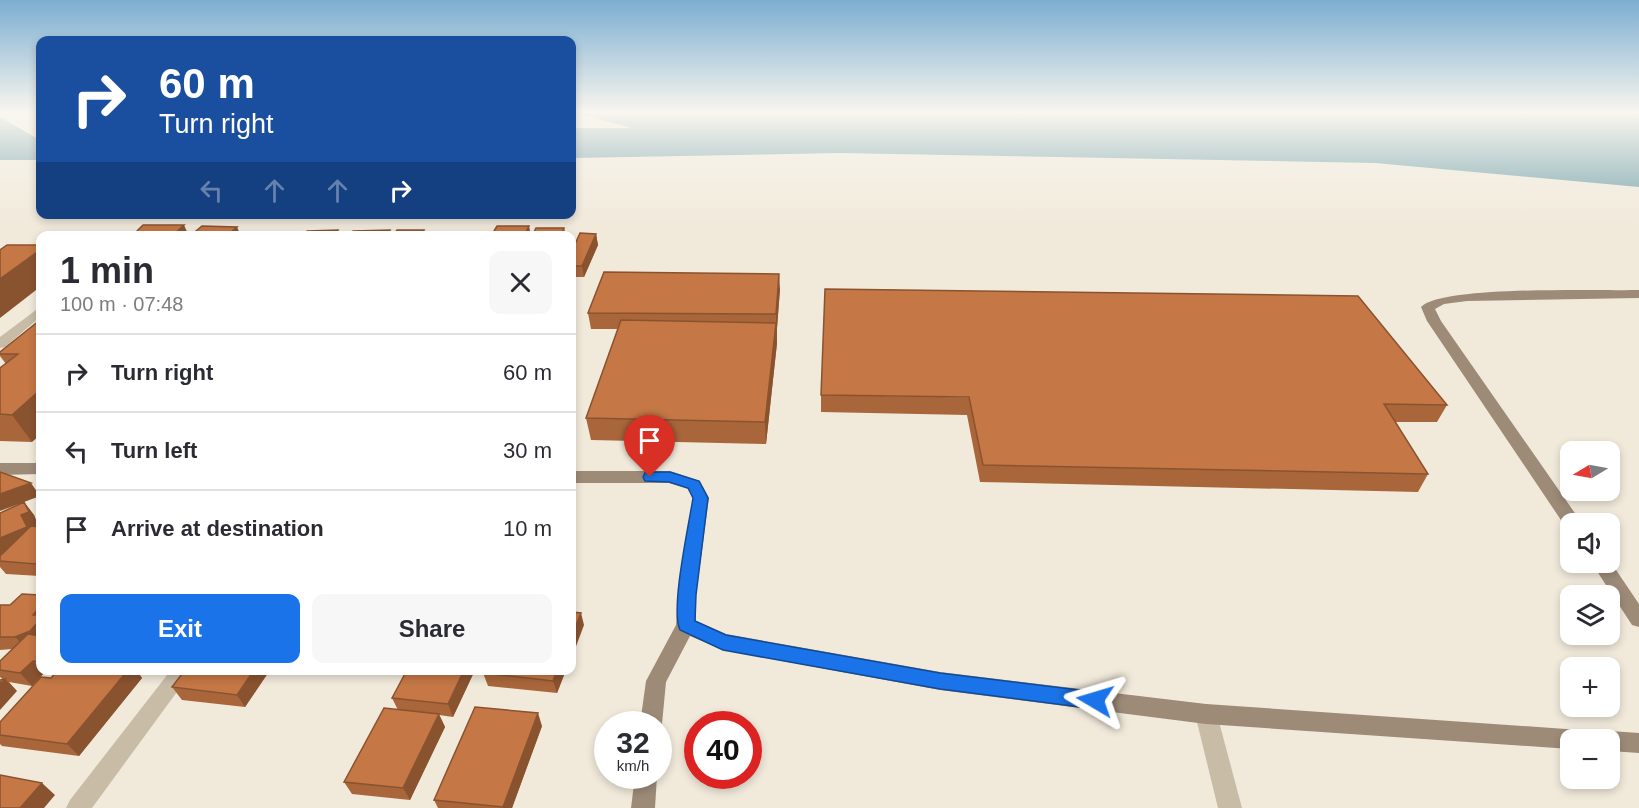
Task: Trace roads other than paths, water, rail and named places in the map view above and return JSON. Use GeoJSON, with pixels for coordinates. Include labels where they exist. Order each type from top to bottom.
{"type":"FeatureCollection","features":[{"type":"Feature","properties":{"kind":"street"},"geometry":{"type":"LineString","coordinates":[[1565,513],[1434,321],[1428,307],[1441,301],[1467,297],[1639,294]]}},
{"type":"Feature","properties":{"kind":"street"},"geometry":{"type":"LineString","coordinates":[[0,344],[36,317]]}},
{"type":"Feature","properties":{"kind":"street"},"geometry":{"type":"LineString","coordinates":[[0,469],[36,469]]}},
{"type":"Feature","properties":{"kind":"street"},"geometry":{"type":"LineString","coordinates":[[576,477],[670,477],[694,485],[700,498],[687,595],[687,625],[656,681],[653,711]]}},
{"type":"Feature","properties":{"kind":"street"},"geometry":{"type":"LineString","coordinates":[[1608,573],[1639,619]]}},
{"type":"Feature","properties":{"kind":"street"},"geometry":{"type":"LineString","coordinates":[[687,625],[723,642],[940,681],[1206,714],[1560,739]]}},
{"type":"Feature","properties":{"kind":"street"},"geometry":{"type":"LineString","coordinates":[[78,808],[179,675]]}},
{"type":"Feature","properties":{"kind":"street"},"geometry":{"type":"LineString","coordinates":[[1206,714],[1230,808]]}},
{"type":"Feature","properties":{"kind":"street"},"geometry":{"type":"LineString","coordinates":[[1620,742],[1639,743]]}},
{"type":"Feature","properties":{"kind":"street"},"geometry":{"type":"LineString","coordinates":[[643,808],[645,789]]}},
{"type":"Feature","properties":{"kind":"water"},"geometry":{"type":"Polygon","coordinates":[[[0,150],[36,150],[36,160],[0,160],[0,150]]]}},
{"type":"Feature","properties":{"kind":"water"},"geometry":{"type":"Polygon","coordinates":[[[576,150],[1639,150],[1639,187],[1375,163],[840,153],[576,158],[576,150]]]}}]}
